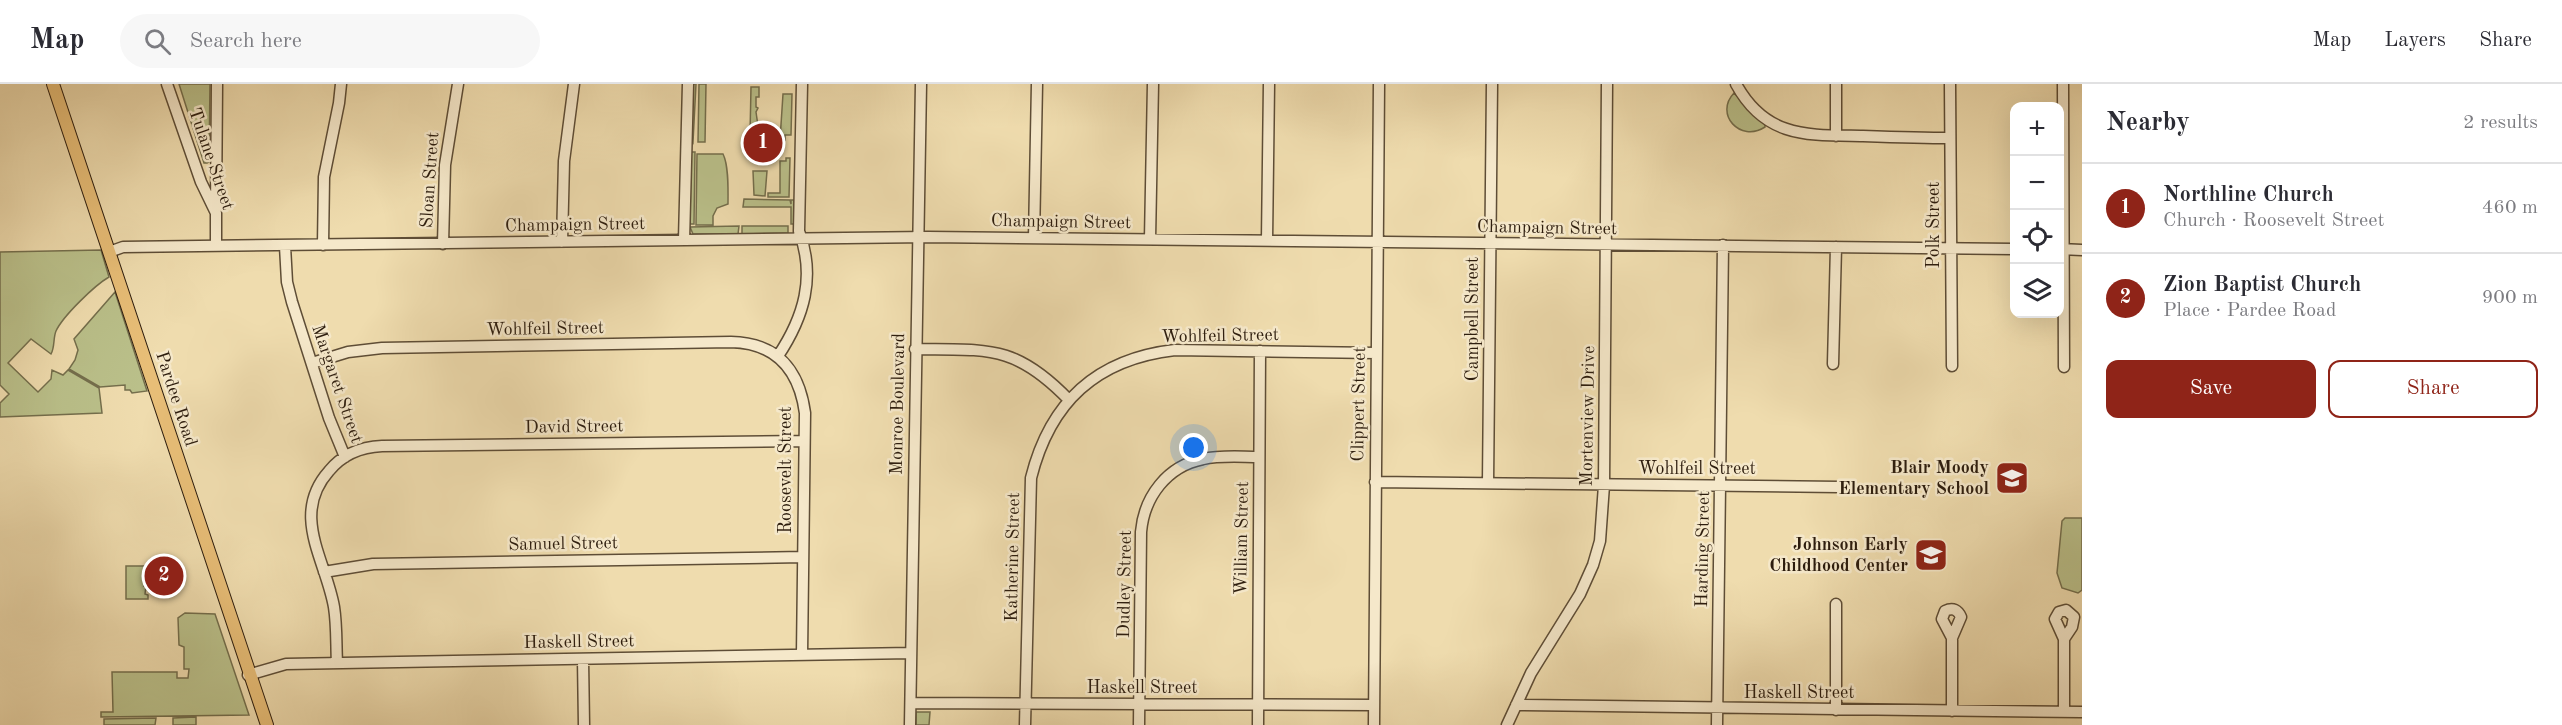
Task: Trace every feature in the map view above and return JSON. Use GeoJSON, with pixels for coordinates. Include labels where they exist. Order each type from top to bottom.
{"type":"FeatureCollection","features":[{"type":"Feature","properties":{"kind":"main road","name":"Pardee Road"},"geometry":{"type":"LineString","coordinates":[[53,84],[248,675],[267,725]]}},
{"type":"Feature","properties":{"kind":"street","name":"Tulane Street"},"geometry":{"type":"LineString","coordinates":[[167,84],[201,182],[216,213],[216,246]]}},
{"type":"Feature","properties":{"kind":"street"},"geometry":{"type":"LineString","coordinates":[[216,213],[217,84]]}},
{"type":"Feature","properties":{"kind":"street"},"geometry":{"type":"LineString","coordinates":[[323,245],[324,177],[341,84]]}},
{"type":"Feature","properties":{"kind":"street","name":"Sloan Street"},"geometry":{"type":"LineString","coordinates":[[443,244],[445,165],[458,84]]}},
{"type":"Feature","properties":{"kind":"street"},"geometry":{"type":"LineString","coordinates":[[562,242],[564,161],[574,84]]}},
{"type":"Feature","properties":{"kind":"street"},"geometry":{"type":"LineString","coordinates":[[684,240],[688,84]]}},
{"type":"Feature","properties":{"kind":"street"},"geometry":{"type":"LineString","coordinates":[[778,356],[794,332],[802,312],[805,292],[806,252],[799,231],[802,84]]}},
{"type":"Feature","properties":{"kind":"street","name":"Monroe Boulevard"},"geometry":{"type":"LineString","coordinates":[[910,725],[921,84]]}},
{"type":"Feature","properties":{"kind":"street"},"geometry":{"type":"LineString","coordinates":[[1034,238],[1037,84]]}},
{"type":"Feature","properties":{"kind":"street"},"geometry":{"type":"LineString","coordinates":[[1150,239],[1153,84]]}},
{"type":"Feature","properties":{"kind":"street"},"geometry":{"type":"LineString","coordinates":[[1267,240],[1269,84]]}},
{"type":"Feature","properties":{"kind":"street","name":"Clippert Street"},"geometry":{"type":"LineString","coordinates":[[1374,725],[1379,84]]}},
{"type":"Feature","properties":{"kind":"street","name":"Campbell Street"},"geometry":{"type":"LineString","coordinates":[[1488,483],[1492,84]]}},
{"type":"Feature","properties":{"kind":"street","name":"Mortenview Drive"},"geometry":{"type":"LineString","coordinates":[[1507,725],[1531,673],[1580,594],[1593,565],[1600,541],[1604,485],[1607,84]]}},
{"type":"Feature","properties":{"kind":"street"},"geometry":{"type":"LineString","coordinates":[[1736,84],[1752,107],[1777,125],[1809,136],[1950,138]]}},
{"type":"Feature","properties":{"kind":"street"},"geometry":{"type":"LineString","coordinates":[[1836,84],[1836,136]]}},
{"type":"Feature","properties":{"kind":"street","name":"Polk Street"},"geometry":{"type":"LineString","coordinates":[[1950,84],[1952,366]]}},
{"type":"Feature","properties":{"kind":"street"},"geometry":{"type":"LineString","coordinates":[[2062,210],[2064,84]]}},
{"type":"Feature","properties":{"kind":"street","name":"Champaign Street"},"geometry":{"type":"LineString","coordinates":[[109,252],[123,247],[917,237],[2010,249]]}},
{"type":"Feature","properties":{"kind":"street","name":"Harding Street"},"geometry":{"type":"LineString","coordinates":[[1717,725],[1723,245]]}},
{"type":"Feature","properties":{"kind":"street","name":"Margaret Street"},"geometry":{"type":"LineString","coordinates":[[285,246],[287,282],[329,418],[345,457],[334,464],[322,478],[313,498],[310,514],[312,531],[334,607],[337,663]]}},
{"type":"Feature","properties":{"kind":"street"},"geometry":{"type":"LineString","coordinates":[[1833,364],[1836,247]]}},
{"type":"Feature","properties":{"kind":"street"},"geometry":{"type":"LineString","coordinates":[[2064,249],[2082,250]]}},
{"type":"Feature","properties":{"kind":"street"},"geometry":{"type":"LineString","coordinates":[[2061,264],[2064,367]]}},
{"type":"Feature","properties":{"kind":"street","name":"Wohlfeil Street"},"geometry":{"type":"LineString","coordinates":[[312,363],[348,352],[382,348],[708,343],[744,343],[765,349],[778,356]]}},
{"type":"Feature","properties":{"kind":"street"},"geometry":{"type":"LineString","coordinates":[[915,349],[996,352],[1018,359],[1039,371],[1069,400]]}},
{"type":"Feature","properties":{"kind":"street","name":"Wohlfeil Street"},"geometry":{"type":"LineString","coordinates":[[1069,400],[1102,373],[1142,356],[1175,351],[1376,353]]}},
{"type":"Feature","properties":{"kind":"street","name":"William Street"},"geometry":{"type":"LineString","coordinates":[[1258,725],[1260,351]]}},
{"type":"Feature","properties":{"kind":"street","name":"Roosevelt Street"},"geometry":{"type":"LineString","coordinates":[[778,356],[790,369],[802,395],[804,441],[801,655]]}},
{"type":"Feature","properties":{"kind":"street","name":"Katherine Street"},"geometry":{"type":"LineString","coordinates":[[1025,725],[1031,478],[1038,452],[1049,428],[1069,400]]}},
{"type":"Feature","properties":{"kind":"street","name":"David Street"},"geometry":{"type":"LineString","coordinates":[[345,457],[362,449],[382,446],[804,441]]}},
{"type":"Feature","properties":{"kind":"street","name":"Dudley Street"},"geometry":{"type":"LineString","coordinates":[[1139,725],[1141,532],[1149,502],[1166,478],[1189,463],[1212,457],[1259,457]]}},
{"type":"Feature","properties":{"kind":"street","name":"Wohlfeil Street"},"geometry":{"type":"LineString","coordinates":[[1375,482],[1839,487]]}},
{"type":"Feature","properties":{"kind":"street","name":"Samuel Street"},"geometry":{"type":"LineString","coordinates":[[324,572],[374,564],[803,556]]}},
{"type":"Feature","properties":{"kind":"street"},"geometry":{"type":"LineString","coordinates":[[1836,604],[1836,710]]}},
{"type":"Feature","properties":{"kind":"street"},"geometry":{"type":"LineString","coordinates":[[1952,638],[1952,711]]}},
{"type":"Feature","properties":{"kind":"street"},"geometry":{"type":"LineString","coordinates":[[2064,639],[2064,712]]}},
{"type":"Feature","properties":{"kind":"street","name":"Haskell Street"},"geometry":{"type":"LineString","coordinates":[[248,675],[286,664],[911,653]]}},
{"type":"Feature","properties":{"kind":"street"},"geometry":{"type":"LineString","coordinates":[[583,659],[584,725]]}},
{"type":"Feature","properties":{"kind":"street","name":"Haskell Street"},"geometry":{"type":"LineString","coordinates":[[910,703],[1374,705]]}},
{"type":"Feature","properties":{"kind":"street","name":"Haskell Street"},"geometry":{"type":"LineString","coordinates":[[1516,705],[2082,712]]}},
{"type":"Feature","properties":{"kind":"green space"},"geometry":{"type":"Polygon","coordinates":[[[179,84],[210,84],[209,162],[207,163],[204,163],[179,84]]]}},
{"type":"Feature","properties":{"kind":"green space"},"geometry":{"type":"Polygon","coordinates":[[[693,84],[696,84],[693,142],[692,140],[693,84]]]}},
{"type":"Feature","properties":{"kind":"green space"},"geometry":{"type":"Polygon","coordinates":[[[699,84],[706,84],[705,142],[698,142],[699,84]]]}},
{"type":"Feature","properties":{"kind":"green space"},"geometry":{"type":"Polygon","coordinates":[[[751,87],[759,87],[759,97],[756,97],[758,126],[755,128],[755,137],[750,135],[751,87]]]}},
{"type":"Feature","properties":{"kind":"green space"},"geometry":{"type":"Polygon","coordinates":[[[1734,93],[1765,123],[1765,127],[1756,131],[1747,131],[1733,124],[1728,117],[1727,109],[1734,93]]]}},
{"type":"Feature","properties":{"kind":"green space"},"geometry":{"type":"Polygon","coordinates":[[[783,94],[792,94],[791,135],[785,135],[785,140],[780,140],[783,94]]]}},
{"type":"Feature","properties":{"kind":"green space"},"geometry":{"type":"Polygon","coordinates":[[[691,152],[695,152],[694,224],[690,224],[691,152]]]}},
{"type":"Feature","properties":{"kind":"green space"},"geometry":{"type":"Polygon","coordinates":[[[697,154],[723,154],[726,165],[728,204],[717,208],[713,216],[713,225],[696,225],[697,154]]]}},
{"type":"Feature","properties":{"kind":"green space"},"geometry":{"type":"Polygon","coordinates":[[[786,158],[790,158],[789,197],[768,197],[768,193],[780,193],[780,161],[786,161],[786,158]]]}},
{"type":"Feature","properties":{"kind":"green space"},"geometry":{"type":"Polygon","coordinates":[[[753,171],[767,171],[765,196],[754,195],[753,171]]]}},
{"type":"Feature","properties":{"kind":"green space"},"geometry":{"type":"Polygon","coordinates":[[[744,199],[790,200],[791,204],[791,200],[794,200],[794,224],[791,224],[791,207],[743,207],[744,199]]]}},
{"type":"Feature","properties":{"kind":"green space"},"geometry":{"type":"Polygon","coordinates":[[[739,226],[738,234],[693,234],[690,227],[739,226]]]}},
{"type":"Feature","properties":{"kind":"green space"},"geometry":{"type":"Polygon","coordinates":[[[742,226],[788,226],[788,233],[742,234],[742,226]]]}},
{"type":"Feature","properties":{"kind":"green space"},"geometry":{"type":"Polygon","coordinates":[[[101,250],[109,277],[65,317],[55,334],[51,354],[31,339],[8,363],[38,392],[51,379],[52,370],[63,375],[68,370],[99,388],[102,413],[0,417],[0,403],[9,394],[0,385],[0,252],[101,250]]]}},
{"type":"Feature","properties":{"kind":"green space"},"geometry":{"type":"Polygon","coordinates":[[[115,292],[147,391],[132,393],[130,390],[125,390],[125,385],[100,387],[69,369],[78,350],[74,339],[115,292]]]}},
{"type":"Feature","properties":{"kind":"green space"},"geometry":{"type":"Polygon","coordinates":[[[2065,518],[2082,518],[2082,590],[2078,593],[2062,588],[2057,573],[2062,521],[2065,518]]]}},
{"type":"Feature","properties":{"kind":"green space"},"geometry":{"type":"Polygon","coordinates":[[[126,566],[148,566],[144,586],[146,586],[145,594],[148,595],[148,599],[126,599],[126,566]]]}},
{"type":"Feature","properties":{"kind":"green space"},"geometry":{"type":"Polygon","coordinates":[[[185,613],[215,614],[249,715],[101,717],[101,712],[113,712],[112,672],[177,672],[177,678],[188,678],[189,669],[184,669],[184,647],[179,645],[178,618],[185,613]]]}},
{"type":"Feature","properties":{"kind":"green space"},"geometry":{"type":"Polygon","coordinates":[[[916,712],[930,712],[929,725],[916,725],[916,712]]]}},
{"type":"Feature","properties":{"kind":"green space"},"geometry":{"type":"Polygon","coordinates":[[[196,717],[196,725],[173,725],[173,718],[196,717]]]}},
{"type":"Feature","properties":{"kind":"green space"},"geometry":{"type":"Polygon","coordinates":[[[156,718],[155,725],[104,725],[104,719],[156,718]]]}},
{"type":"Feature","properties":{"kind":"place","name":"Northline Church"},"geometry":{"type":"Point","coordinates":[763,143]}},
{"type":"Feature","properties":{"kind":"place","name":"Blair Moody Elementary School"},"geometry":{"type":"Point","coordinates":[2012,478]}},
{"type":"Feature","properties":{"kind":"place","name":"Johnson Early Childhood Center"},"geometry":{"type":"Point","coordinates":[1931,555]}},
{"type":"Feature","properties":{"kind":"place","name":"Zion Baptist Church"},"geometry":{"type":"Point","coordinates":[164,576]}}]}
